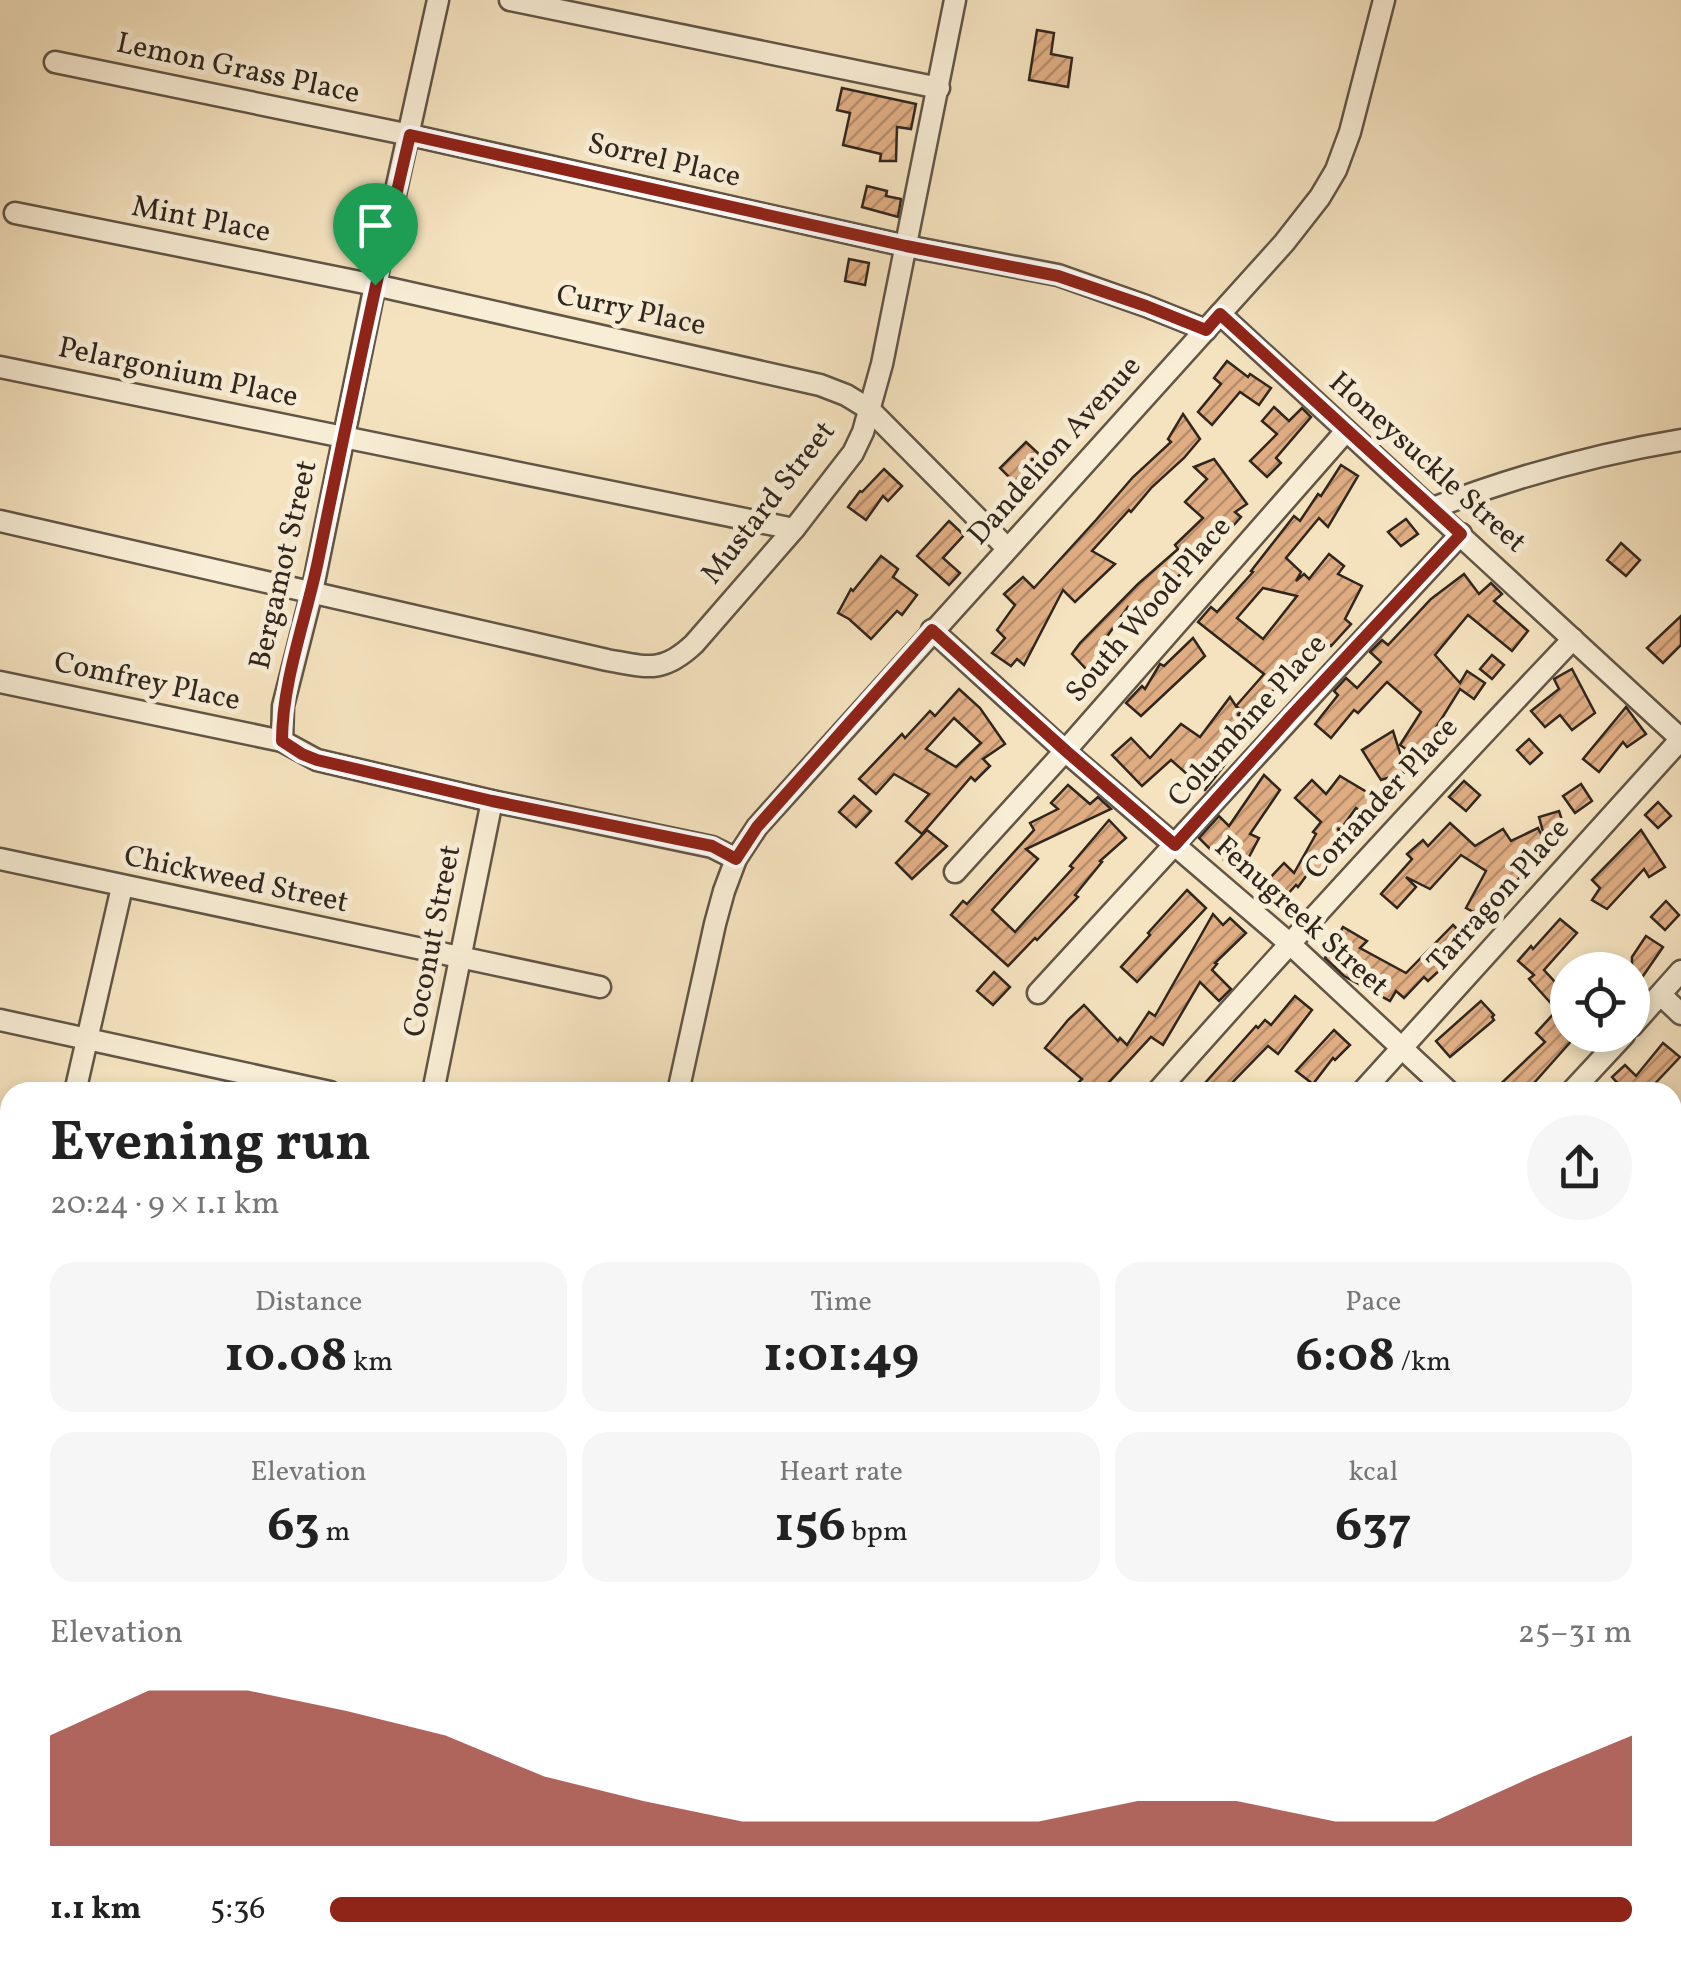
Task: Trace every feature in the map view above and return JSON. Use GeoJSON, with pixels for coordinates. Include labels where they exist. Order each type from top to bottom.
{"type":"FeatureCollection","features":[{"type":"Feature","properties":{"kind":"street","name":"Bergamot Street"},"geometry":{"type":"LineString","coordinates":[[282,741],[283,706],[312,592],[438,0]]}},
{"type":"Feature","properties":{"kind":"street"},"geometry":{"type":"LineString","coordinates":[[510,0],[939,88]]}},
{"type":"Feature","properties":{"kind":"street","name":"Mustard Street"},"geometry":{"type":"LineString","coordinates":[[0,520],[607,660],[652,667],[678,659],[794,528],[853,453],[863,432],[882,364],[955,0]]}},
{"type":"Feature","properties":{"kind":"street","name":"Dandelion Avenue"},"geometry":{"type":"LineString","coordinates":[[680,1082],[714,924],[736,859],[757,827],[1206,330],[1320,197],[1336,170],[1350,132],[1384,0]]}},
{"type":"Feature","properties":{"kind":"street","name":"Lemon Grass Place"},"geometry":{"type":"LineString","coordinates":[[55,62],[410,135]]}},
{"type":"Feature","properties":{"kind":"street","name":"Sorrel Place"},"geometry":{"type":"LineString","coordinates":[[410,135],[906,246],[1058,276],[1206,330]]}},
{"type":"Feature","properties":{"kind":"street","name":"Mint Place"},"geometry":{"type":"LineString","coordinates":[[15,213],[375,285]]}},
{"type":"Feature","properties":{"kind":"street","name":"Curry Place"},"geometry":{"type":"LineString","coordinates":[[375,285],[795,378],[869,408]]}},
{"type":"Feature","properties":{"kind":"street","name":"Honeysuckle Street"},"geometry":{"type":"LineString","coordinates":[[1220,314],[1681,739]]}},
{"type":"Feature","properties":{"kind":"street","name":"Pelargonium Place"},"geometry":{"type":"LineString","coordinates":[[0,367],[794,528]]}},
{"type":"Feature","properties":{"kind":"street"},"geometry":{"type":"LineString","coordinates":[[869,408],[1007,548]]}},
{"type":"Feature","properties":{"kind":"street","name":"South Wood Place"},"geometry":{"type":"LineString","coordinates":[[955,872],[1346,430]]}},
{"type":"Feature","properties":{"kind":"street"},"geometry":{"type":"LineString","coordinates":[[1434,508],[1488,487],[1578,461],[1681,440]]}},
{"type":"Feature","properties":{"kind":"street","name":"Columbine Place"},"geometry":{"type":"LineString","coordinates":[[1038,993],[1461,534]]}},
{"type":"Feature","properties":{"kind":"street","name":"Fenugreek Street"},"geometry":{"type":"LineString","coordinates":[[932,630],[1289,943],[1437,1082]]}},
{"type":"Feature","properties":{"kind":"street","name":"Coriander Place"},"geometry":{"type":"LineString","coordinates":[[1167,1082],[1413,807],[1573,639]]}},
{"type":"Feature","properties":{"kind":"street","name":"Comfrey Place"},"geometry":{"type":"LineString","coordinates":[[0,682],[282,741]]}},
{"type":"Feature","properties":{"kind":"street","name":"Tarragon Place"},"geometry":{"type":"LineString","coordinates":[[1372,1082],[1681,739]]}},
{"type":"Feature","properties":{"kind":"street"},"geometry":{"type":"LineString","coordinates":[[282,741],[317,760],[712,846],[736,859]]}},
{"type":"Feature","properties":{"kind":"street","name":"Coconut Street"},"geometry":{"type":"LineString","coordinates":[[435,1082],[492,801]]}},
{"type":"Feature","properties":{"kind":"street","name":"Chickweed Street"},"geometry":{"type":"LineString","coordinates":[[0,859],[600,987]]}},
{"type":"Feature","properties":{"kind":"street"},"geometry":{"type":"LineString","coordinates":[[78,1082],[122,887]]}},
{"type":"Feature","properties":{"kind":"street"},"geometry":{"type":"LineString","coordinates":[[1650,1007],[1681,972]]}},
{"type":"Feature","properties":{"kind":"street"},"geometry":{"type":"LineString","coordinates":[[1661,995],[1681,1014]]}},
{"type":"Feature","properties":{"kind":"street"},"geometry":{"type":"LineString","coordinates":[[0,1020],[283,1082]]}},
{"type":"Feature","properties":{"kind":"street"},"geometry":{"type":"LineString","coordinates":[[1580,1082],[1608,1052]]}},
{"type":"Feature","properties":{"kind":"building"},"geometry":{"type":"Polygon","coordinates":[[[1037,30],[1054,33],[1051,54],[1072,58],[1068,87],[1029,80],[1037,30]]]}},
{"type":"Feature","properties":{"kind":"building"},"geometry":{"type":"Polygon","coordinates":[[[842,88],[916,104],[911,129],[897,127],[896,161],[880,161],[881,154],[843,145],[850,113],[837,110],[842,88]]]}},
{"type":"Feature","properties":{"kind":"building"},"geometry":{"type":"Polygon","coordinates":[[[867,186],[901,199],[898,217],[862,207],[867,186]]]}},
{"type":"Feature","properties":{"kind":"building"},"geometry":{"type":"Polygon","coordinates":[[[849,259],[869,263],[865,285],[845,281],[849,259]]]}},
{"type":"Feature","properties":{"kind":"building"},"geometry":{"type":"Polygon","coordinates":[[[1227,361],[1271,388],[1259,405],[1240,392],[1212,425],[1198,412],[1221,384],[1214,378],[1227,361]]]}},
{"type":"Feature","properties":{"kind":"building"},"geometry":{"type":"Polygon","coordinates":[[[1274,407],[1289,421],[1302,408],[1311,417],[1276,458],[1281,463],[1267,477],[1250,461],[1277,434],[1262,421],[1274,407]]]}},
{"type":"Feature","properties":{"kind":"building"},"geometry":{"type":"Polygon","coordinates":[[[1183,414],[1200,439],[1092,551],[1115,564],[1075,602],[1063,590],[1024,665],[1017,659],[1011,666],[992,653],[1005,638],[997,630],[1015,605],[1004,594],[1023,577],[1034,588],[1133,477],[1171,442],[1168,439],[1183,414]]]}},
{"type":"Feature","properties":{"kind":"building"},"geometry":{"type":"Polygon","coordinates":[[[1026,442],[1040,455],[1014,482],[1000,468],[1026,442]]]}},
{"type":"Feature","properties":{"kind":"building"},"geometry":{"type":"Polygon","coordinates":[[[1214,459],[1247,504],[1235,512],[1241,517],[1224,536],[1219,531],[1182,568],[1184,571],[1136,615],[1128,607],[1098,649],[1105,656],[1088,671],[1072,654],[1138,584],[1178,549],[1175,545],[1203,518],[1185,502],[1207,479],[1194,467],[1214,459]]]}},
{"type":"Feature","properties":{"kind":"building"},"geometry":{"type":"Polygon","coordinates":[[[1341,465],[1358,476],[1328,527],[1319,518],[1286,558],[1301,572],[1296,581],[1304,574],[1309,579],[1329,554],[1344,566],[1338,574],[1362,586],[1345,619],[1351,624],[1331,646],[1321,637],[1249,717],[1236,706],[1264,674],[1198,622],[1211,607],[1217,612],[1253,572],[1294,516],[1300,521],[1318,494],[1321,496],[1341,465]],[[1263,588],[1237,618],[1263,639],[1297,596],[1263,588]]]}},
{"type":"Feature","properties":{"kind":"building"},"geometry":{"type":"Polygon","coordinates":[[[884,469],[902,486],[888,501],[883,496],[866,520],[848,507],[884,469]]]}},
{"type":"Feature","properties":{"kind":"building"},"geometry":{"type":"Polygon","coordinates":[[[1406,519],[1418,534],[1401,546],[1388,532],[1406,519]]]}},
{"type":"Feature","properties":{"kind":"building"},"geometry":{"type":"Polygon","coordinates":[[[949,521],[964,535],[943,558],[960,573],[949,585],[917,556],[949,521]]]}},
{"type":"Feature","properties":{"kind":"building"},"geometry":{"type":"Polygon","coordinates":[[[1621,543],[1640,560],[1626,576],[1607,560],[1621,543]]]}},
{"type":"Feature","properties":{"kind":"building"},"geometry":{"type":"Polygon","coordinates":[[[881,556],[898,569],[893,577],[917,595],[902,615],[897,611],[871,639],[838,613],[851,589],[881,556]]]}},
{"type":"Feature","properties":{"kind":"building"},"geometry":{"type":"Polygon","coordinates":[[[1464,574],[1479,594],[1491,583],[1502,594],[1494,601],[1528,631],[1512,651],[1468,615],[1435,655],[1460,683],[1467,671],[1485,683],[1474,699],[1460,689],[1427,742],[1434,746],[1424,761],[1400,745],[1421,712],[1387,682],[1358,713],[1354,710],[1331,738],[1315,724],[1346,678],[1357,688],[1381,662],[1370,652],[1382,640],[1388,645],[1431,599],[1464,574]]]}},
{"type":"Feature","properties":{"kind":"building"},"geometry":{"type":"Polygon","coordinates":[[[1681,616],[1681,645],[1663,663],[1647,648],[1681,616]]]}},
{"type":"Feature","properties":{"kind":"building"},"geometry":{"type":"Polygon","coordinates":[[[1193,638],[1205,656],[1141,716],[1126,703],[1142,686],[1145,689],[1160,664],[1164,666],[1193,638]]]}},
{"type":"Feature","properties":{"kind":"building"},"geometry":{"type":"Polygon","coordinates":[[[1492,655],[1504,665],[1492,679],[1480,669],[1492,655]]]}},
{"type":"Feature","properties":{"kind":"building"},"geometry":{"type":"Polygon","coordinates":[[[1572,669],[1595,713],[1572,730],[1560,715],[1545,727],[1531,711],[1559,689],[1554,679],[1572,669]]]}},
{"type":"Feature","properties":{"kind":"building"},"geometry":{"type":"Polygon","coordinates":[[[959,689],[980,708],[1005,744],[983,759],[990,766],[975,781],[971,777],[922,834],[906,821],[929,794],[894,774],[876,794],[859,779],[902,734],[905,738],[930,711],[935,716],[959,689]],[[954,718],[926,749],[956,767],[981,743],[954,718]]]}},
{"type":"Feature","properties":{"kind":"building"},"geometry":{"type":"Polygon","coordinates":[[[1230,697],[1243,717],[1219,750],[1230,758],[1205,790],[1171,760],[1142,786],[1112,755],[1131,738],[1150,758],[1181,724],[1200,737],[1230,697]]]}},
{"type":"Feature","properties":{"kind":"building"},"geometry":{"type":"Polygon","coordinates":[[[1626,707],[1646,734],[1627,747],[1623,742],[1599,772],[1583,759],[1626,707]]]}},
{"type":"Feature","properties":{"kind":"building"},"geometry":{"type":"Polygon","coordinates":[[[1393,731],[1406,772],[1381,780],[1362,750],[1393,731]]]}},
{"type":"Feature","properties":{"kind":"building"},"geometry":{"type":"Polygon","coordinates":[[[1529,739],[1542,753],[1530,764],[1517,750],[1529,739]]]}},
{"type":"Feature","properties":{"kind":"building"},"geometry":{"type":"Polygon","coordinates":[[[1264,775],[1280,790],[1250,834],[1259,838],[1241,872],[1199,838],[1219,816],[1229,826],[1264,775]]]}},
{"type":"Feature","properties":{"kind":"building"},"geometry":{"type":"Polygon","coordinates":[[[1340,776],[1375,797],[1364,813],[1356,808],[1324,852],[1333,857],[1323,874],[1312,868],[1285,897],[1267,881],[1284,863],[1294,873],[1321,822],[1295,798],[1312,780],[1326,794],[1340,776]]]}},
{"type":"Feature","properties":{"kind":"building"},"geometry":{"type":"Polygon","coordinates":[[[1464,781],[1480,795],[1466,811],[1449,797],[1464,781]]]}},
{"type":"Feature","properties":{"kind":"building"},"geometry":{"type":"Polygon","coordinates":[[[1581,784],[1592,801],[1575,813],[1563,796],[1581,784]]]}},
{"type":"Feature","properties":{"kind":"building"},"geometry":{"type":"Polygon","coordinates":[[[1068,785],[1090,804],[1098,797],[1111,809],[1026,849],[1038,859],[992,910],[1015,932],[1073,868],[1070,866],[1109,820],[1126,838],[1100,861],[1075,895],[1078,897],[1008,966],[951,915],[963,901],[967,904],[1034,830],[1030,823],[1058,809],[1051,803],[1068,785]]]}},
{"type":"Feature","properties":{"kind":"building"},"geometry":{"type":"Polygon","coordinates":[[[854,796],[871,811],[856,827],[839,812],[854,796]]]}},
{"type":"Feature","properties":{"kind":"building"},"geometry":{"type":"Polygon","coordinates":[[[1658,802],[1671,816],[1658,828],[1645,815],[1658,802]]]}},
{"type":"Feature","properties":{"kind":"building"},"geometry":{"type":"Polygon","coordinates":[[[1559,811],[1566,833],[1545,839],[1539,817],[1559,811]]]}},
{"type":"Feature","properties":{"kind":"building"},"geometry":{"type":"Polygon","coordinates":[[[1450,823],[1475,846],[1503,829],[1511,841],[1538,828],[1547,846],[1512,864],[1523,874],[1509,889],[1505,885],[1487,919],[1466,908],[1486,871],[1461,855],[1430,889],[1406,877],[1416,887],[1397,908],[1381,894],[1412,859],[1407,854],[1423,840],[1428,846],[1450,823]]]}},
{"type":"Feature","properties":{"kind":"building"},"geometry":{"type":"Polygon","coordinates":[[[927,830],[947,846],[912,879],[896,863],[927,830]]]}},
{"type":"Feature","properties":{"kind":"building"},"geometry":{"type":"Polygon","coordinates":[[[1641,830],[1665,867],[1649,877],[1644,869],[1607,909],[1592,900],[1600,888],[1592,880],[1641,830]]]}},
{"type":"Feature","properties":{"kind":"building"},"geometry":{"type":"Polygon","coordinates":[[[1187,890],[1206,908],[1137,982],[1121,967],[1187,890]]]}},
{"type":"Feature","properties":{"kind":"building"},"geometry":{"type":"Polygon","coordinates":[[[1666,901],[1679,915],[1665,930],[1651,917],[1666,901]]]}},
{"type":"Feature","properties":{"kind":"building"},"geometry":{"type":"Polygon","coordinates":[[[1213,914],[1223,925],[1230,918],[1246,933],[1212,970],[1231,989],[1219,1001],[1200,982],[1163,1045],[1151,1037],[1109,1082],[1079,1082],[1082,1079],[1045,1048],[1084,1005],[1118,1041],[1120,1038],[1127,1045],[1149,1012],[1155,1016],[1213,914]]]}},
{"type":"Feature","properties":{"kind":"building"},"geometry":{"type":"Polygon","coordinates":[[[1560,919],[1577,933],[1560,952],[1550,952],[1550,963],[1544,970],[1550,976],[1550,1002],[1529,979],[1534,975],[1518,961],[1531,946],[1533,949],[1560,919]]]}},
{"type":"Feature","properties":{"kind":"building"},"geometry":{"type":"Polygon","coordinates":[[[1453,925],[1470,942],[1428,981],[1424,977],[1404,998],[1396,991],[1390,1001],[1344,976],[1325,958],[1343,927],[1367,941],[1360,948],[1406,973],[1453,925]]]}},
{"type":"Feature","properties":{"kind":"building"},"geometry":{"type":"Polygon","coordinates":[[[1646,936],[1663,947],[1650,966],[1650,952],[1635,952],[1646,936]]]}},
{"type":"Feature","properties":{"kind":"building"},"geometry":{"type":"Polygon","coordinates":[[[994,972],[1010,987],[993,1005],[977,991],[994,972]]]}},
{"type":"Feature","properties":{"kind":"building"},"geometry":{"type":"Polygon","coordinates":[[[1295,996],[1312,1010],[1278,1054],[1268,1046],[1233,1082],[1206,1082],[1256,1026],[1265,1020],[1271,1025],[1295,996]]]}},
{"type":"Feature","properties":{"kind":"building"},"geometry":{"type":"Polygon","coordinates":[[[1481,1001],[1494,1020],[1450,1057],[1436,1041],[1481,1001]]]}},
{"type":"Feature","properties":{"kind":"building"},"geometry":{"type":"Polygon","coordinates":[[[1550,1018],[1550,1052],[1562,1052],[1535,1082],[1503,1082],[1545,1042],[1536,1033],[1550,1018]]]}},
{"type":"Feature","properties":{"kind":"building"},"geometry":{"type":"Polygon","coordinates":[[[1334,1030],[1350,1045],[1333,1058],[1315,1082],[1296,1071],[1334,1030]]]}},
{"type":"Feature","properties":{"kind":"building"},"geometry":{"type":"Polygon","coordinates":[[[1663,1043],[1680,1057],[1657,1082],[1617,1082],[1612,1077],[1625,1065],[1636,1076],[1663,1043]]]}},
{"type":"Feature","properties":{"kind":"route"},"geometry":{"type":"LineString","coordinates":[[410,135],[906,246],[1058,276],[1206,330],[1220,314],[1461,534],[1175,845],[932,630],[757,827],[736,859],[712,846],[317,760],[282,741],[283,706],[312,592],[375,285],[410,135]]}}]}
